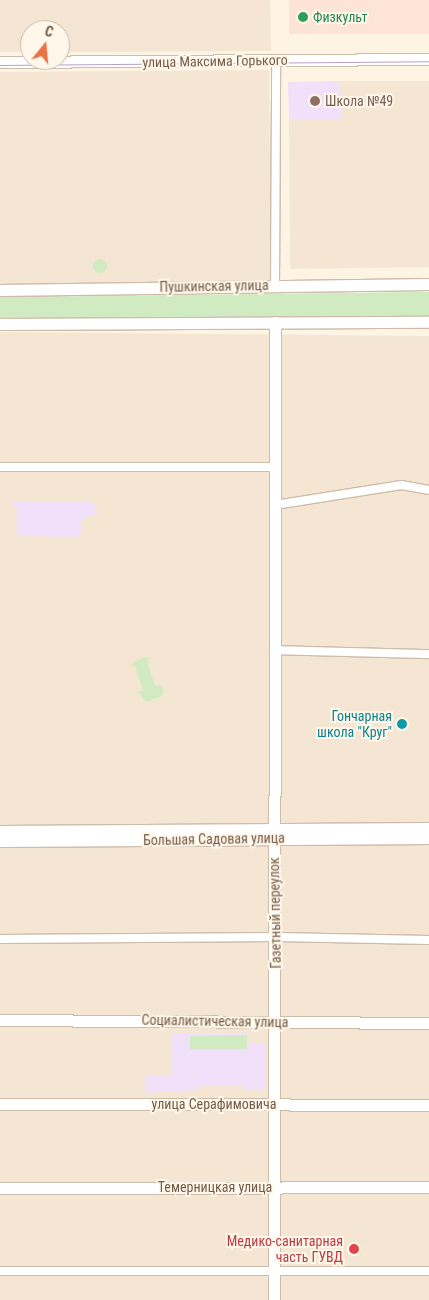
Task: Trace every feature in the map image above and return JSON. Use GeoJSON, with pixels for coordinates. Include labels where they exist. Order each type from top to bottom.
{"type":"FeatureCollection","features":[{"type":"Feature","properties":{"kind":"street","name":"улица Максима Горького"},"geometry":{"type":"LineString","coordinates":[[0,62],[429,59]]}},
{"type":"Feature","properties":{"kind":"street"},"geometry":{"type":"LineString","coordinates":[[275,286],[276,60]]}},
{"type":"Feature","properties":{"kind":"street","name":"Пушкинская улица"},"geometry":{"type":"LineString","coordinates":[[0,290],[429,284]]}},
{"type":"Feature","properties":{"kind":"street","name":"Газетный переулок"},"geometry":{"type":"LineString","coordinates":[[274,1300],[272,1186],[277,937],[274,834],[275,322]]}},
{"type":"Feature","properties":{"kind":"street"},"geometry":{"type":"LineString","coordinates":[[0,324],[429,322]]}},
{"type":"Feature","properties":{"kind":"street"},"geometry":{"type":"LineString","coordinates":[[0,468],[276,467]]}},
{"type":"Feature","properties":{"kind":"street"},"geometry":{"type":"LineString","coordinates":[[276,505],[401,485],[429,490]]}},
{"type":"Feature","properties":{"kind":"street"},"geometry":{"type":"LineString","coordinates":[[274,650],[429,654]]}},
{"type":"Feature","properties":{"kind":"street","name":"Большая Садовая улица"},"geometry":{"type":"LineString","coordinates":[[0,841],[429,828]]}},
{"type":"Feature","properties":{"kind":"street","name":"Большая Садовая улица"},"geometry":{"type":"LineString","coordinates":[[0,830],[429,838]]}},
{"type":"Feature","properties":{"kind":"street"},"geometry":{"type":"LineString","coordinates":[[0,939],[277,937],[429,940]]}},
{"type":"Feature","properties":{"kind":"street","name":"Социалистическая улица"},"geometry":{"type":"LineString","coordinates":[[0,1020],[429,1023]]}},
{"type":"Feature","properties":{"kind":"street","name":"улица Серафимовича"},"geometry":{"type":"LineString","coordinates":[[0,1104],[429,1105]]}},
{"type":"Feature","properties":{"kind":"street","name":"Темерницкая улица"},"geometry":{"type":"LineString","coordinates":[[0,1188],[429,1187]]}},
{"type":"Feature","properties":{"kind":"street"},"geometry":{"type":"LineString","coordinates":[[0,1271],[429,1271]]}},
{"type":"Feature","properties":{"kind":"shaded area"},"geometry":{"type":"Polygon","coordinates":[[[0,0],[270,0],[271,51],[70,52],[70,20],[20,20],[20,52],[0,52],[0,0]]]}},
{"type":"Feature","properties":{"kind":"shaded area"},"geometry":{"type":"Polygon","coordinates":[[[289,0],[429,0],[429,34],[289,34],[289,0]]]}},
{"type":"Feature","properties":{"kind":"shaded area"},"geometry":{"type":"Polygon","coordinates":[[[269,70],[271,285],[0,287],[0,72],[269,70]]]}},
{"type":"Feature","properties":{"kind":"shaded area"},"geometry":{"type":"Polygon","coordinates":[[[340,81],[429,81],[429,267],[290,269],[289,120],[341,120],[340,81]]]}},
{"type":"Feature","properties":{"kind":"shaded area","name":"Школа №49"},"geometry":{"type":"Polygon","coordinates":[[[340,81],[341,120],[289,120],[288,82],[340,81]]]}},
{"type":"Feature","properties":{"kind":"shaded area"},"geometry":{"type":"Polygon","coordinates":[[[0,332],[429,336],[429,1300],[0,1300],[0,332]]]}},
{"type":"Feature","properties":{"kind":"shaded area"},"geometry":{"type":"Polygon","coordinates":[[[9,501],[93,501],[98,513],[81,519],[82,531],[77,537],[18,536],[18,510],[9,501]]]}},
{"type":"Feature","properties":{"kind":"shaded area"},"geometry":{"type":"Polygon","coordinates":[[[171,1034],[248,1034],[248,1043],[265,1043],[265,1090],[243,1090],[243,1086],[199,1086],[199,1090],[146,1093],[146,1076],[171,1075],[171,1034]]]}},
{"type":"Feature","properties":{"kind":"green space"},"geometry":{"type":"Polygon","coordinates":[[[100,259],[105,261],[107,266],[105,271],[100,273],[95,271],[93,266],[95,261],[100,259]]]}},
{"type":"Feature","properties":{"kind":"green space"},"geometry":{"type":"Polygon","coordinates":[[[429,292],[429,316],[0,318],[0,297],[429,292]]]}},
{"type":"Feature","properties":{"kind":"green space"},"geometry":{"type":"Polygon","coordinates":[[[145,657],[150,658],[147,662],[155,686],[161,685],[164,691],[162,696],[146,702],[138,692],[143,690],[135,666],[129,665],[145,657]]]}},
{"type":"Feature","properties":{"kind":"green space"},"geometry":{"type":"Polygon","coordinates":[[[247,1035],[247,1049],[190,1049],[190,1036],[247,1035]]]}},
{"type":"Feature","properties":{"kind":"tram line"},"geometry":{"type":"LineString","coordinates":[[0,65],[429,61]]}},
{"type":"Feature","properties":{"kind":"place","name":"Физкульт"},"geometry":{"type":"Point","coordinates":[303,17]}},
{"type":"Feature","properties":{"kind":"place","name":"Школа №49"},"geometry":{"type":"Point","coordinates":[315,101]}},
{"type":"Feature","properties":{"kind":"place","name":"Гончарная школа \"Круг\""},"geometry":{"type":"Point","coordinates":[402,724]}},
{"type":"Feature","properties":{"kind":"place","name":"Медико-санитарная часть ГУВД"},"geometry":{"type":"Point","coordinates":[354,1249]}}]}
